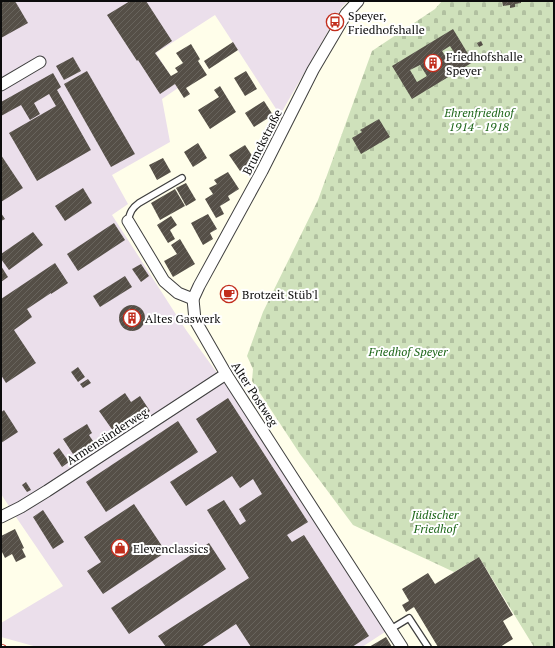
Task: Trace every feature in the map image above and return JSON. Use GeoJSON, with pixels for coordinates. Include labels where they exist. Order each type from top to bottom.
{"type":"FeatureCollection","features":[{"type":"Feature","properties":{"kind":"street","name":"Brunckstraße"},"geometry":{"type":"LineString","coordinates":[[193,299],[262,171],[313,70],[346,14],[358,1]]}},
{"type":"Feature","properties":{"kind":"street"},"geometry":{"type":"LineString","coordinates":[[1,85],[40,62]]}},
{"type":"Feature","properties":{"kind":"street"},"geometry":{"type":"LineString","coordinates":[[128,221],[164,282],[178,293],[193,299]]}},
{"type":"Feature","properties":{"kind":"street","name":"Alter Postweg"},"geometry":{"type":"LineString","coordinates":[[193,299],[195,320],[226,374],[402,647]]}},
{"type":"Feature","properties":{"kind":"street","name":"Armensünderweg"},"geometry":{"type":"LineString","coordinates":[[1,517],[47,491],[226,374]]}},
{"type":"Feature","properties":{"kind":"lane"},"geometry":{"type":"LineString","coordinates":[[128,221],[133,207],[182,178]]}},
{"type":"Feature","properties":{"kind":"lane"},"geometry":{"type":"LineString","coordinates":[[391,629],[409,618],[428,647]]}},
{"type":"Feature","properties":{"kind":"shaded area"},"geometry":{"type":"Polygon","coordinates":[[[1,1],[348,1],[342,7],[280,115],[215,15],[156,53],[178,88],[162,99],[170,142],[112,175],[128,204],[112,215],[186,330],[228,388],[388,630],[362,647],[37,647],[1,637],[1,623],[63,586],[1,494],[1,1]]]}},
{"type":"Feature","properties":{"kind":"green space","name":"Friedhof Speyer"},"geometry":{"type":"Polygon","coordinates":[[[442,1],[554,1],[554,647],[534,647],[479,557],[454,572],[353,525],[300,454],[252,381],[253,369],[247,356],[263,312],[318,200],[372,51],[435,9],[442,1]]]}},
{"type":"Feature","properties":{"kind":"building"},"geometry":{"type":"Polygon","coordinates":[[[1,1],[15,1],[28,23],[1,38],[1,1]]]}},
{"type":"Feature","properties":{"kind":"building"},"geometry":{"type":"Polygon","coordinates":[[[130,1],[146,1],[172,41],[155,53],[171,76],[178,72],[175,68],[183,63],[176,53],[191,44],[200,59],[198,61],[207,75],[186,88],[190,94],[184,98],[175,84],[160,94],[107,15],[130,1]]]}},
{"type":"Feature","properties":{"kind":"building"},"geometry":{"type":"Polygon","coordinates":[[[502,1],[521,1],[521,3],[515,4],[515,7],[510,8],[510,5],[503,6],[502,1]]]}},
{"type":"Feature","properties":{"kind":"building","name":"Friedhofshalle Speyer"},"geometry":{"type":"Polygon","coordinates":[[[453,29],[473,62],[412,99],[392,66],[453,29]],[[450,46],[442,51],[449,62],[457,57],[450,46]],[[420,65],[410,70],[417,82],[427,76],[420,65]]]}},
{"type":"Feature","properties":{"kind":"building"},"geometry":{"type":"Polygon","coordinates":[[[481,41],[483,45],[479,47],[477,43],[481,41]]]}},
{"type":"Feature","properties":{"kind":"building"},"geometry":{"type":"Polygon","coordinates":[[[233,42],[238,50],[209,69],[204,61],[233,42]]]}},
{"type":"Feature","properties":{"kind":"building"},"geometry":{"type":"Polygon","coordinates":[[[73,57],[81,71],[64,80],[56,66],[73,57]]]}},
{"type":"Feature","properties":{"kind":"building"},"geometry":{"type":"Polygon","coordinates":[[[87,71],[135,154],[111,167],[64,84],[87,71]]]}},
{"type":"Feature","properties":{"kind":"building"},"geometry":{"type":"Polygon","coordinates":[[[246,71],[257,89],[245,96],[234,78],[246,71]]]}},
{"type":"Feature","properties":{"kind":"building"},"geometry":{"type":"Polygon","coordinates":[[[53,73],[61,87],[57,90],[91,150],[37,181],[9,133],[56,106],[49,94],[34,103],[40,114],[30,120],[21,105],[1,116],[1,102],[53,73]]]}},
{"type":"Feature","properties":{"kind":"building"},"geometry":{"type":"Polygon","coordinates":[[[220,86],[236,112],[210,129],[198,110],[219,97],[214,90],[220,86]]]}},
{"type":"Feature","properties":{"kind":"building"},"geometry":{"type":"Polygon","coordinates":[[[264,101],[273,115],[254,127],[245,113],[264,101]]]}},
{"type":"Feature","properties":{"kind":"building"},"geometry":{"type":"Polygon","coordinates":[[[379,119],[390,137],[361,154],[352,138],[362,132],[360,130],[379,119]]]}},
{"type":"Feature","properties":{"kind":"building"},"geometry":{"type":"Polygon","coordinates":[[[198,143],[207,158],[193,167],[184,152],[198,143]]]}},
{"type":"Feature","properties":{"kind":"building"},"geometry":{"type":"Polygon","coordinates":[[[245,145],[255,160],[240,171],[229,155],[245,145]]]}},
{"type":"Feature","properties":{"kind":"building"},"geometry":{"type":"Polygon","coordinates":[[[1,155],[23,188],[1,202],[1,155]]]}},
{"type":"Feature","properties":{"kind":"building"},"geometry":{"type":"Polygon","coordinates":[[[163,158],[171,172],[157,180],[149,165],[163,158]]]}},
{"type":"Feature","properties":{"kind":"building"},"geometry":{"type":"Polygon","coordinates":[[[228,172],[239,189],[228,196],[230,200],[220,206],[224,214],[216,218],[205,199],[213,194],[209,188],[217,184],[214,180],[228,172]]]}},
{"type":"Feature","properties":{"kind":"building"},"geometry":{"type":"Polygon","coordinates":[[[186,183],[196,200],[186,206],[176,188],[186,183]]]}},
{"type":"Feature","properties":{"kind":"building"},"geometry":{"type":"Polygon","coordinates":[[[83,188],[92,203],[65,221],[55,206],[83,188]]]}},
{"type":"Feature","properties":{"kind":"building"},"geometry":{"type":"Polygon","coordinates":[[[175,189],[185,206],[160,220],[151,203],[175,189]]]}},
{"type":"Feature","properties":{"kind":"building"},"geometry":{"type":"Polygon","coordinates":[[[1,213],[5,219],[1,221],[1,213]]]}},
{"type":"Feature","properties":{"kind":"building"},"geometry":{"type":"Polygon","coordinates":[[[208,214],[217,229],[210,233],[213,239],[203,245],[191,223],[208,214]]]}},
{"type":"Feature","properties":{"kind":"building"},"geometry":{"type":"Polygon","coordinates":[[[171,216],[177,225],[170,230],[175,239],[168,243],[157,225],[171,216]]]}},
{"type":"Feature","properties":{"kind":"building"},"geometry":{"type":"Polygon","coordinates":[[[114,223],[125,240],[78,271],[67,254],[114,223]]]}},
{"type":"Feature","properties":{"kind":"building"},"geometry":{"type":"Polygon","coordinates":[[[33,232],[43,245],[9,270],[1,259],[1,254],[33,232]]]}},
{"type":"Feature","properties":{"kind":"building"},"geometry":{"type":"Polygon","coordinates":[[[180,239],[195,264],[173,277],[164,261],[177,254],[171,245],[180,239]]]}},
{"type":"Feature","properties":{"kind":"building"},"geometry":{"type":"Polygon","coordinates":[[[55,263],[68,283],[27,309],[32,317],[14,330],[36,363],[6,383],[1,375],[1,299],[55,263]]]}},
{"type":"Feature","properties":{"kind":"building"},"geometry":{"type":"Polygon","coordinates":[[[141,264],[149,276],[141,282],[132,269],[141,264]]]}},
{"type":"Feature","properties":{"kind":"building"},"geometry":{"type":"Polygon","coordinates":[[[1,266],[8,277],[1,282],[1,266]]]}},
{"type":"Feature","properties":{"kind":"building"},"geometry":{"type":"Polygon","coordinates":[[[125,276],[132,287],[100,307],[93,296],[125,276]]]}},
{"type":"Feature","properties":{"kind":"building","name":"Altes Gaswerk"},"geometry":{"type":"Polygon","coordinates":[[[132,305],[141,309],[145,318],[141,327],[132,331],[123,327],[119,318],[123,309],[132,305]]]}},
{"type":"Feature","properties":{"kind":"building"},"geometry":{"type":"Polygon","coordinates":[[[78,367],[85,377],[78,382],[71,372],[78,367]]]}},
{"type":"Feature","properties":{"kind":"building"},"geometry":{"type":"Polygon","coordinates":[[[88,379],[91,383],[83,388],[80,384],[88,379]]]}},
{"type":"Feature","properties":{"kind":"building"},"geometry":{"type":"Polygon","coordinates":[[[125,393],[131,402],[140,396],[150,411],[116,435],[99,411],[125,393]]]}},
{"type":"Feature","properties":{"kind":"building"},"geometry":{"type":"Polygon","coordinates":[[[228,398],[308,522],[287,535],[292,542],[304,535],[369,636],[352,647],[251,647],[236,624],[201,647],[166,647],[158,636],[249,578],[207,510],[224,500],[240,525],[246,521],[239,509],[262,494],[253,479],[240,488],[232,476],[186,506],[170,482],[217,452],[196,419],[228,398]]]}},
{"type":"Feature","properties":{"kind":"building"},"geometry":{"type":"Polygon","coordinates":[[[4,410],[18,432],[1,443],[1,412],[4,410]]]}},
{"type":"Feature","properties":{"kind":"building"},"geometry":{"type":"Polygon","coordinates":[[[178,421],[198,452],[106,512],[86,482],[178,421]]]}},
{"type":"Feature","properties":{"kind":"building"},"geometry":{"type":"Polygon","coordinates":[[[87,424],[92,433],[89,435],[97,447],[77,460],[63,439],[87,424]]]}},
{"type":"Feature","properties":{"kind":"building"},"geometry":{"type":"Polygon","coordinates":[[[59,448],[69,462],[62,467],[53,453],[59,448]]]}},
{"type":"Feature","properties":{"kind":"building"},"geometry":{"type":"Polygon","coordinates":[[[26,482],[31,490],[27,492],[22,485],[26,482]]]}},
{"type":"Feature","properties":{"kind":"building"},"geometry":{"type":"Polygon","coordinates":[[[134,504],[166,552],[103,594],[87,571],[101,562],[84,537],[134,504]]]}},
{"type":"Feature","properties":{"kind":"building"},"geometry":{"type":"Polygon","coordinates":[[[43,510],[64,542],[53,549],[33,517],[43,510]]]}},
{"type":"Feature","properties":{"kind":"building"},"geometry":{"type":"Polygon","coordinates":[[[15,529],[24,548],[22,549],[26,557],[16,562],[12,554],[5,558],[1,550],[1,536],[15,529]]]}},
{"type":"Feature","properties":{"kind":"building"},"geometry":{"type":"Polygon","coordinates":[[[209,543],[226,569],[129,634],[111,608],[209,543]]]}},
{"type":"Feature","properties":{"kind":"building"},"geometry":{"type":"Polygon","coordinates":[[[479,557],[513,615],[503,621],[513,639],[500,647],[438,647],[414,607],[406,612],[402,605],[409,601],[402,589],[428,573],[435,584],[479,557]]]}},
{"type":"Feature","properties":{"kind":"building"},"geometry":{"type":"Polygon","coordinates":[[[386,637],[392,647],[369,647],[386,637]]]}},
{"type":"Feature","properties":{"kind":"place","name":"Speyer, Friedhofshalle"},"geometry":{"type":"Point","coordinates":[335,22]}},
{"type":"Feature","properties":{"kind":"place","name":"Friedhofshalle Speyer"},"geometry":{"type":"Point","coordinates":[433,63]}},
{"type":"Feature","properties":{"kind":"place","name":"Brotzeit Stüb'l"},"geometry":{"type":"Point","coordinates":[229,294]}},
{"type":"Feature","properties":{"kind":"place","name":"Altes Gaswerk"},"geometry":{"type":"Point","coordinates":[132,318]}},
{"type":"Feature","properties":{"kind":"place","name":"Elevenclassics"},"geometry":{"type":"Point","coordinates":[120,548]}},
{"type":"Feature","properties":{"kind":"park label","name":"Ehrenfriedhof 1914 - 1918"},"geometry":{"type":"Point","coordinates":[479,119]}},
{"type":"Feature","properties":{"kind":"park label","name":"Jüdischer Friedhof"},"geometry":{"type":"Point","coordinates":[435,521]}}]}
